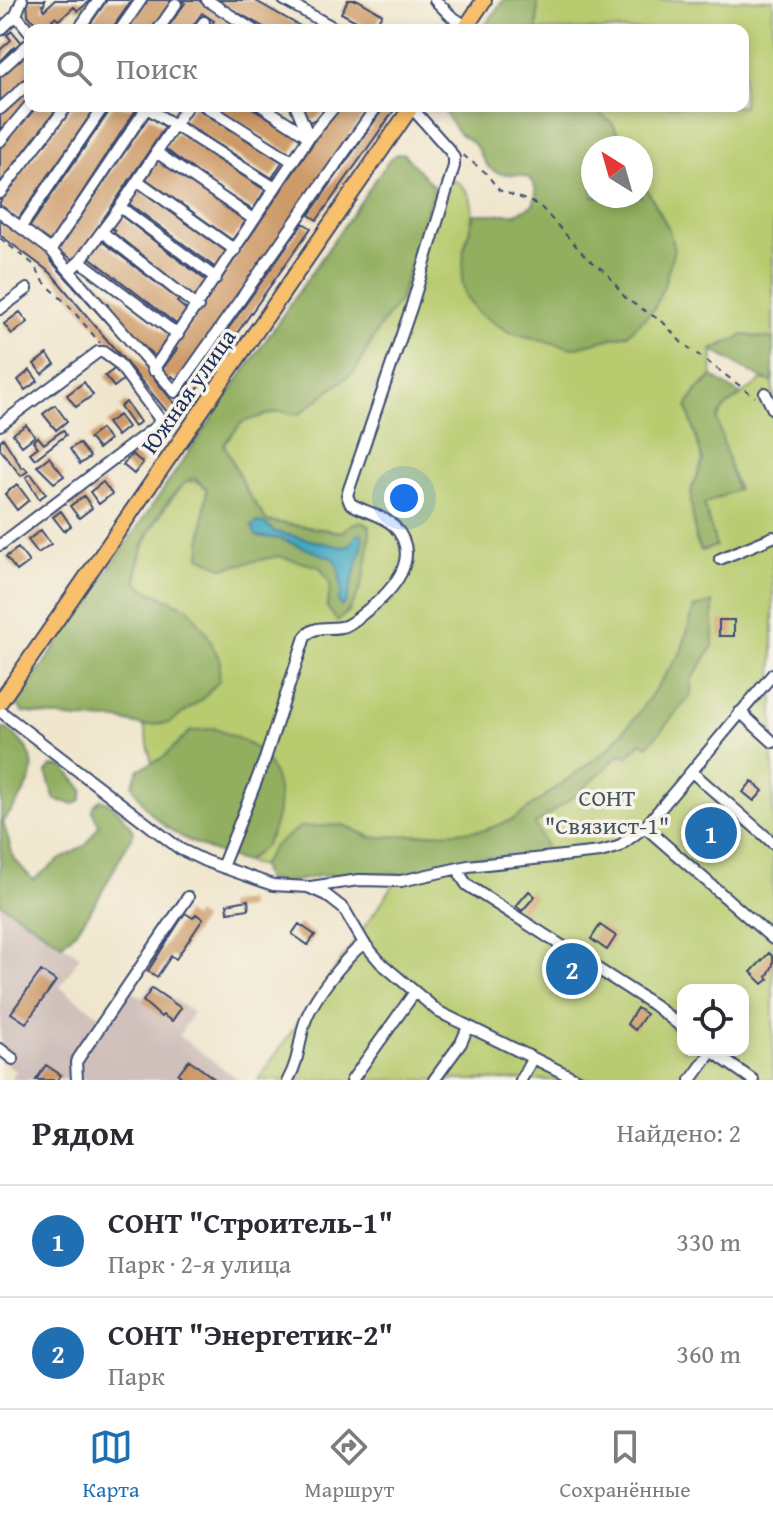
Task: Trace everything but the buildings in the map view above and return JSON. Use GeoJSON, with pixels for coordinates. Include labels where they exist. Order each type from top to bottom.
{"type":"FeatureCollection","features":[{"type":"Feature","properties":{"kind":"main road"},"geometry":{"type":"LineString","coordinates":[[468,24],[484,0]]}},
{"type":"Feature","properties":{"kind":"main road","name":"Южная улица"},"geometry":{"type":"LineString","coordinates":[[0,702],[407,112]]}},
{"type":"Feature","properties":{"kind":"street"},"geometry":{"type":"LineString","coordinates":[[0,30],[16,15],[22,0]]}},
{"type":"Feature","properties":{"kind":"street"},"geometry":{"type":"LineString","coordinates":[[82,24],[99,0]]}},
{"type":"Feature","properties":{"kind":"street"},"geometry":{"type":"LineString","coordinates":[[124,24],[141,0]]}},
{"type":"Feature","properties":{"kind":"street"},"geometry":{"type":"LineString","coordinates":[[207,0],[244,24]]}},
{"type":"Feature","properties":{"kind":"street"},"geometry":{"type":"LineString","coordinates":[[284,0],[327,24]]}},
{"type":"Feature","properties":{"kind":"street"},"geometry":{"type":"LineString","coordinates":[[435,0],[460,24]]}},
{"type":"Feature","properties":{"kind":"street"},"geometry":{"type":"LineString","coordinates":[[162,24],[176,4]]}},
{"type":"Feature","properties":{"kind":"street"},"geometry":{"type":"LineString","coordinates":[[0,16],[16,15]]}},
{"type":"Feature","properties":{"kind":"street"},"geometry":{"type":"LineString","coordinates":[[16,15],[24,25]]}},
{"type":"Feature","properties":{"kind":"street"},"geometry":{"type":"LineString","coordinates":[[0,70],[24,48]]}},
{"type":"Feature","properties":{"kind":"street"},"geometry":{"type":"LineString","coordinates":[[0,109],[24,87]]}},
{"type":"Feature","properties":{"kind":"street"},"geometry":{"type":"LineString","coordinates":[[0,141],[24,112]]}},
{"type":"Feature","properties":{"kind":"street"},"geometry":{"type":"LineString","coordinates":[[0,193],[62,112]]}},
{"type":"Feature","properties":{"kind":"street"},"geometry":{"type":"LineString","coordinates":[[21,227],[100,112]]}},
{"type":"Feature","properties":{"kind":"street"},"geometry":{"type":"LineString","coordinates":[[51,250],[143,112]]}},
{"type":"Feature","properties":{"kind":"street"},"geometry":{"type":"LineString","coordinates":[[154,112],[275,188]]}},
{"type":"Feature","properties":{"kind":"street"},"geometry":{"type":"LineString","coordinates":[[70,270],[120,207],[183,112]]}},
{"type":"Feature","properties":{"kind":"street"},"geometry":{"type":"LineString","coordinates":[[214,112],[292,161]]}},
{"type":"Feature","properties":{"kind":"street"},"geometry":{"type":"LineString","coordinates":[[271,112],[309,137]]}},
{"type":"Feature","properties":{"kind":"street"},"geometry":{"type":"LineString","coordinates":[[299,112],[309,137]]}},
{"type":"Feature","properties":{"kind":"street"},"geometry":{"type":"LineString","coordinates":[[153,370],[198,307],[292,161],[330,112]]}},
{"type":"Feature","properties":{"kind":"street"},"geometry":{"type":"LineString","coordinates":[[0,212],[51,250],[171,391],[178,391],[373,112]]}},
{"type":"Feature","properties":{"kind":"street"},"geometry":{"type":"LineString","coordinates":[[222,867],[265,759],[305,637],[317,628],[348,625],[386,597],[401,575],[405,548],[393,525],[350,503],[347,495],[411,308],[454,166],[454,158],[445,143],[417,112]]}},
{"type":"Feature","properties":{"kind":"street"},"geometry":{"type":"LineString","coordinates":[[156,152],[253,219]]}},
{"type":"Feature","properties":{"kind":"street"},"geometry":{"type":"LineString","coordinates":[[138,181],[235,250]]}},
{"type":"Feature","properties":{"kind":"street"},"geometry":{"type":"LineString","coordinates":[[120,207],[216,278]]}},
{"type":"Feature","properties":{"kind":"street"},"geometry":{"type":"LineString","coordinates":[[102,232],[198,307]]}},
{"type":"Feature","properties":{"kind":"street"},"geometry":{"type":"LineString","coordinates":[[80,261],[178,335]]}},
{"type":"Feature","properties":{"kind":"street"},"geometry":{"type":"LineString","coordinates":[[0,309],[27,289]]}},
{"type":"Feature","properties":{"kind":"street"},"geometry":{"type":"LineString","coordinates":[[0,425],[98,352],[103,352],[118,363],[157,412],[158,425],[0,545]]}},
{"type":"Feature","properties":{"kind":"street"},"geometry":{"type":"LineString","coordinates":[[765,393],[773,409]]}},
{"type":"Feature","properties":{"kind":"street"},"geometry":{"type":"LineString","coordinates":[[720,559],[773,537]]}},
{"type":"Feature","properties":{"kind":"street"},"geometry":{"type":"LineString","coordinates":[[0,711],[180,849],[273,885],[308,887],[359,880],[401,881],[459,868],[600,852],[618,847],[645,827],[773,674]]}},
{"type":"Feature","properties":{"kind":"street"},"geometry":{"type":"LineString","coordinates":[[740,712],[773,742]]}},
{"type":"Feature","properties":{"kind":"street"},"geometry":{"type":"LineString","coordinates":[[692,772],[773,843]]}},
{"type":"Feature","properties":{"kind":"street"},"geometry":{"type":"LineString","coordinates":[[645,827],[773,939]]}},
{"type":"Feature","properties":{"kind":"street"},"geometry":{"type":"LineString","coordinates":[[459,868],[467,885],[654,1005],[677,1023]]}},
{"type":"Feature","properties":{"kind":"street"},"geometry":{"type":"LineString","coordinates":[[308,887],[326,895],[344,909],[364,943],[381,963],[439,1012],[578,1080]]}},
{"type":"Feature","properties":{"kind":"street"},"geometry":{"type":"LineString","coordinates":[[77,1080],[76,1062],[188,897]]}},
{"type":"Feature","properties":{"kind":"street"},"geometry":{"type":"LineString","coordinates":[[288,1080],[295,1065],[308,1013],[342,966],[364,943]]}},
{"type":"Feature","properties":{"kind":"street"},"geometry":{"type":"LineString","coordinates":[[352,1080],[415,992]]}},
{"type":"Feature","properties":{"kind":"street"},"geometry":{"type":"LineString","coordinates":[[434,1080],[461,1043],[468,1027]]}},
{"type":"Feature","properties":{"kind":"street"},"geometry":{"type":"LineString","coordinates":[[0,1049],[13,1059]]}},
{"type":"Feature","properties":{"kind":"street"},"geometry":{"type":"LineString","coordinates":[[691,1080],[708,1056]]}},
{"type":"Feature","properties":{"kind":"street"},"geometry":{"type":"LineString","coordinates":[[718,1056],[753,1080]]}},
{"type":"Feature","properties":{"kind":"street"},"geometry":{"type":"LineString","coordinates":[[521,1080],[532,1059]]}},
{"type":"Feature","properties":{"kind":"path"},"geometry":{"type":"LineString","coordinates":[[445,143],[478,166],[499,190],[539,205],[586,257],[607,273],[626,299],[663,322],[681,342],[761,401],[765,393]]}},
{"type":"Feature","properties":{"kind":"path"},"geometry":{"type":"LineString","coordinates":[[0,238],[33,264],[44,282],[98,340],[103,352]]}},
{"type":"Feature","properties":{"kind":"shaded area"},"geometry":{"type":"Polygon","coordinates":[[[0,903],[80,956],[60,987],[99,1015],[123,985],[142,998],[152,984],[193,1012],[179,1036],[239,1080],[10,1080],[16,1071],[0,1059],[0,903]]]}},
{"type":"Feature","properties":{"kind":"green space"},"geometry":{"type":"Polygon","coordinates":[[[503,0],[538,0],[537,24],[486,24],[503,0]]]}},
{"type":"Feature","properties":{"kind":"green space","name":"СОНТ \"Связист-1\""},"geometry":{"type":"Polygon","coordinates":[[[538,0],[773,0],[773,339],[744,335],[713,349],[712,376],[696,391],[687,407],[703,461],[692,488],[691,502],[696,540],[702,551],[716,546],[703,504],[738,489],[723,450],[717,419],[725,407],[763,379],[773,382],[773,1080],[258,1080],[399,877],[467,859],[549,853],[534,824],[584,786],[632,743],[676,696],[713,646],[694,608],[681,653],[635,718],[607,750],[514,819],[485,830],[374,838],[344,825],[274,847],[261,866],[245,862],[265,843],[190,732],[163,758],[152,763],[144,726],[169,722],[189,608],[150,592],[137,583],[141,554],[152,528],[185,481],[199,482],[207,489],[201,540],[223,568],[278,556],[320,567],[331,585],[327,607],[337,620],[350,612],[341,532],[267,521],[247,492],[224,444],[242,422],[279,411],[298,415],[356,370],[379,328],[400,299],[434,187],[441,181],[456,181],[469,195],[472,212],[464,249],[669,229],[653,200],[653,136],[619,136],[613,124],[598,112],[749,112],[749,24],[537,24],[538,0]]]}},
{"type":"Feature","properties":{"kind":"green space"},"geometry":{"type":"Polygon","coordinates":[[[445,112],[598,112],[613,124],[619,136],[581,136],[581,208],[653,208],[653,200],[669,229],[674,249],[654,309],[628,334],[573,348],[509,332],[478,313],[466,297],[462,283],[464,249],[474,214],[516,214],[533,205],[536,190],[524,176],[497,173],[484,161],[474,144],[461,134],[445,112]]]}},
{"type":"Feature","properties":{"kind":"green space"},"geometry":{"type":"Polygon","coordinates":[[[397,154],[404,154],[434,187],[400,299],[379,328],[356,370],[298,415],[279,411],[242,422],[224,444],[247,492],[267,521],[341,532],[358,522],[370,526],[363,578],[353,603],[337,621],[327,607],[331,585],[320,567],[278,556],[223,568],[200,557],[207,489],[194,478],[177,490],[154,524],[138,560],[137,583],[150,592],[189,608],[207,634],[220,661],[219,681],[200,701],[169,723],[144,726],[119,720],[76,719],[22,712],[17,703],[389,160],[397,154]],[[258,522],[252,526],[256,536],[280,539],[332,558],[339,567],[341,591],[358,534],[349,546],[341,547],[275,532],[258,522]]]}},
{"type":"Feature","properties":{"kind":"green space"},"geometry":{"type":"Polygon","coordinates":[[[744,335],[773,339],[773,382],[712,350],[744,335]]]}},
{"type":"Feature","properties":{"kind":"green space"},"geometry":{"type":"Polygon","coordinates":[[[712,376],[741,395],[723,409],[717,419],[736,490],[704,504],[716,546],[701,551],[696,540],[691,502],[692,488],[703,461],[687,407],[696,392],[712,376]]]}},
{"type":"Feature","properties":{"kind":"green space"},"geometry":{"type":"Polygon","coordinates":[[[713,602],[713,646],[691,681],[691,695],[648,746],[641,742],[627,757],[621,753],[580,792],[535,824],[549,853],[467,859],[400,877],[395,873],[319,876],[286,883],[265,879],[261,866],[274,846],[300,827],[344,825],[371,838],[485,830],[514,819],[607,750],[635,718],[681,653],[694,608],[713,602]]]}},
{"type":"Feature","properties":{"kind":"green space"},"geometry":{"type":"Polygon","coordinates":[[[2,728],[22,743],[32,763],[29,784],[3,822],[14,859],[33,880],[86,845],[99,825],[92,811],[101,799],[120,813],[134,833],[93,907],[62,944],[0,903],[2,728]]]}},
{"type":"Feature","properties":{"kind":"green space"},"geometry":{"type":"Polygon","coordinates":[[[214,728],[258,751],[270,766],[278,788],[278,811],[271,834],[263,848],[245,862],[195,844],[165,826],[141,800],[132,784],[139,769],[163,758],[189,732],[214,728]]]}},
{"type":"Feature","properties":{"kind":"green space"},"geometry":{"type":"Polygon","coordinates":[[[52,766],[64,767],[83,790],[81,800],[75,804],[55,800],[46,772],[52,766]]]}},
{"type":"Feature","properties":{"kind":"water"},"geometry":{"type":"Polygon","coordinates":[[[258,522],[275,532],[341,547],[349,546],[358,534],[362,534],[363,543],[346,603],[341,606],[338,601],[341,591],[339,567],[332,558],[281,539],[256,536],[252,526],[258,522]]]}},
{"type":"Feature","properties":{"kind":"place","name":"СОНТ \"Строитель-1\""},"geometry":{"type":"Point","coordinates":[711,833]}},
{"type":"Feature","properties":{"kind":"place","name":"СОНТ \"Энергетик-2\""},"geometry":{"type":"Point","coordinates":[572,969]}}]}
